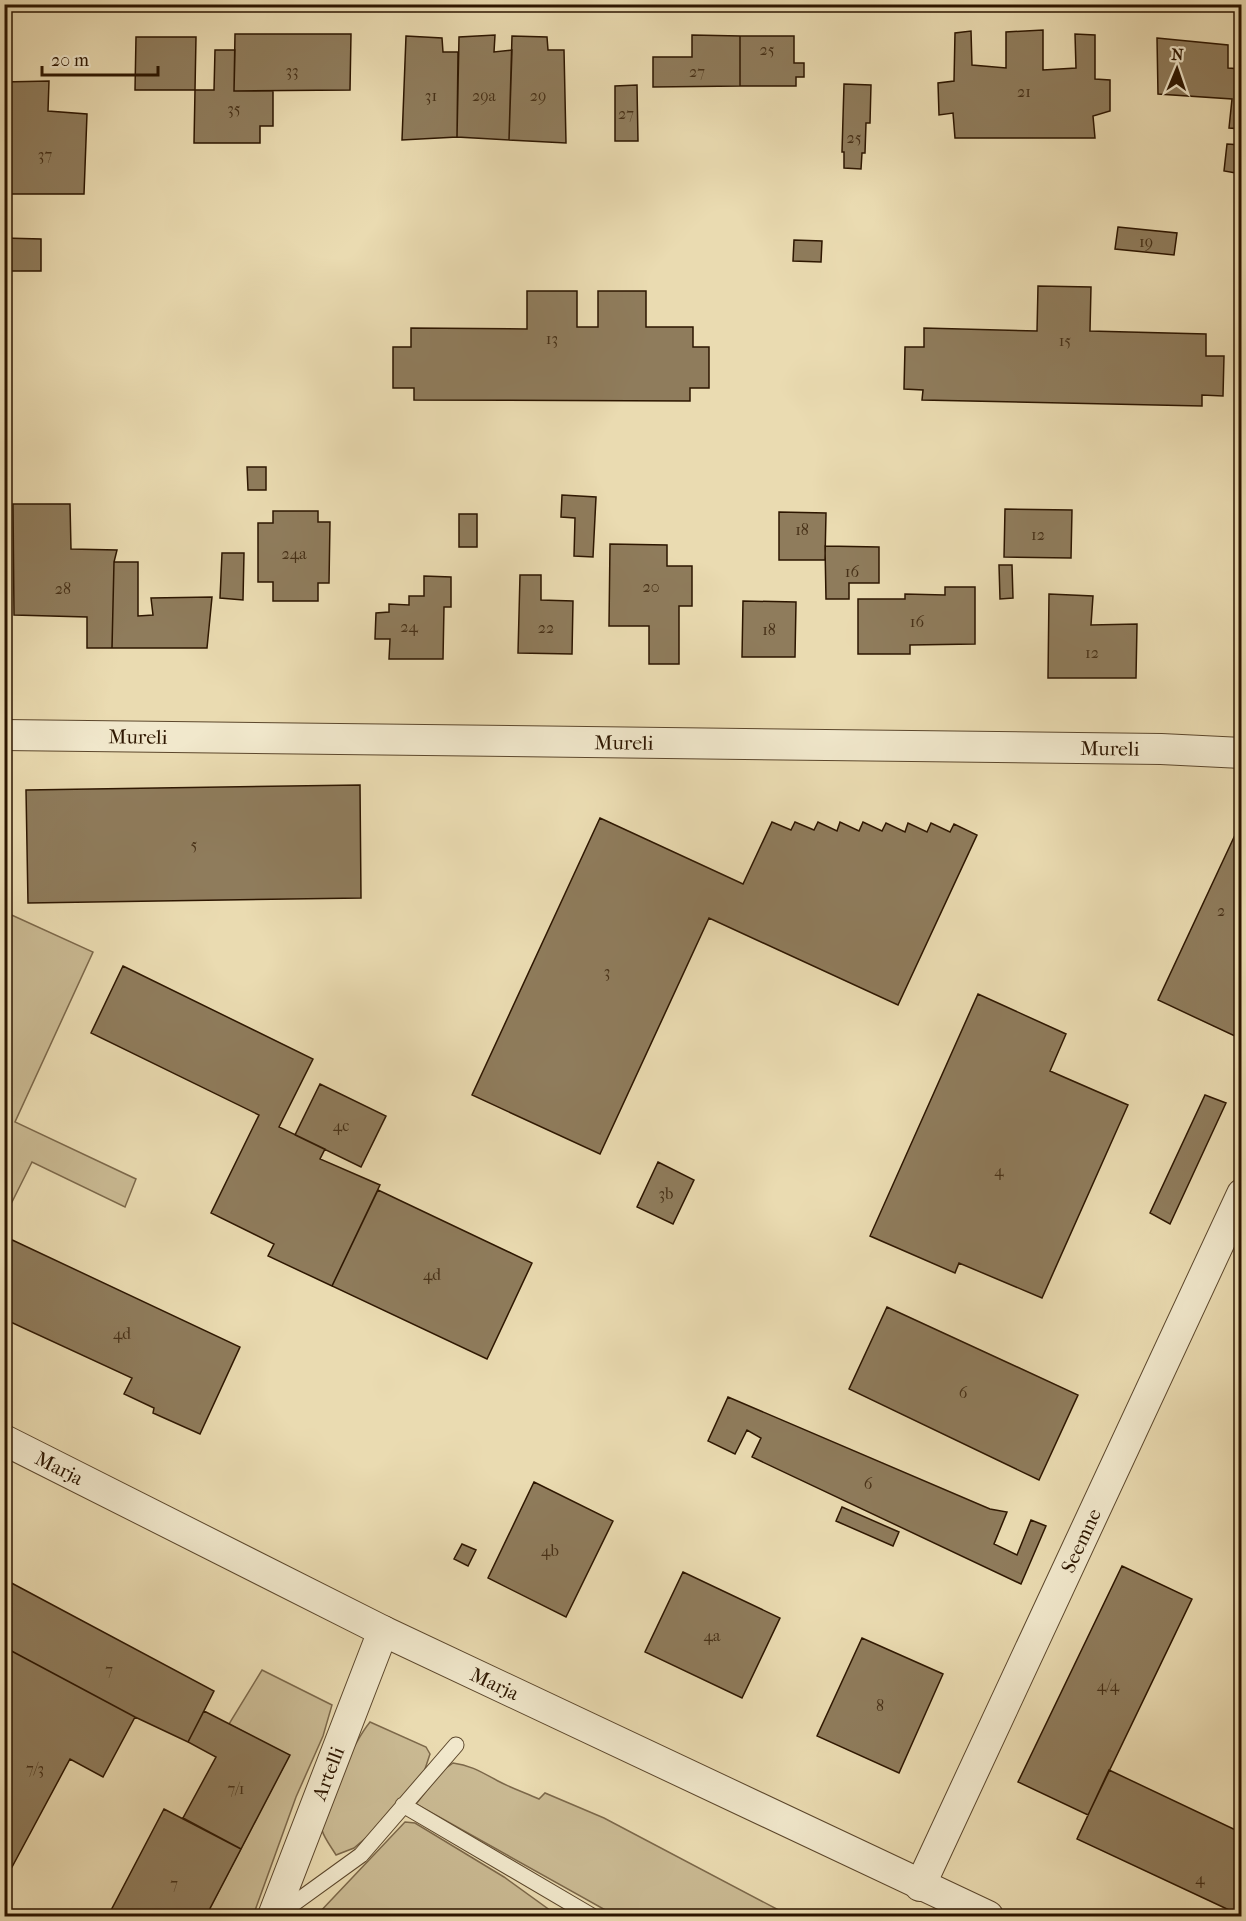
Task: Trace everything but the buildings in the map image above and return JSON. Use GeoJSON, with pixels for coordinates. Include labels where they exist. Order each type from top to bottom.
{"type":"FeatureCollection","features":[{"type":"Feature","properties":{"kind":"street","name":"Mureli"},"geometry":{"type":"LineString","coordinates":[[4,735],[1161,749],[1242,753]]}},
{"type":"Feature","properties":{"kind":"street","name":"Seemne"},"geometry":{"type":"LineString","coordinates":[[920,1886],[1242,1194]]}},
{"type":"Feature","properties":{"kind":"street","name":"Marja"},"geometry":{"type":"LineString","coordinates":[[4,1440],[383,1631],[988,1917]]}},
{"type":"Feature","properties":{"kind":"street","name":"Artelli"},"geometry":{"type":"LineString","coordinates":[[274,1917],[383,1631]]}},
{"type":"Feature","properties":{"kind":"lane"},"geometry":{"type":"LineString","coordinates":[[274,1917],[361,1855],[456,1745]]}},
{"type":"Feature","properties":{"kind":"lane"},"geometry":{"type":"LineString","coordinates":[[403,1805],[592,1917]]}},
{"type":"Feature","properties":{"kind":"shaded area"},"geometry":{"type":"Polygon","coordinates":[[[5,912],[93,952],[15,1122],[136,1179],[125,1207],[32,1162],[5,1216],[5,912]]]}},
{"type":"Feature","properties":{"kind":"shaded area"},"geometry":{"type":"Polygon","coordinates":[[[262,1670],[332,1705],[323,1736],[296,1797],[253,1916],[206,1916],[289,1756],[229,1724],[262,1670]]]}},
{"type":"Feature","properties":{"kind":"shaded area"},"geometry":{"type":"Polygon","coordinates":[[[370,1722],[426,1747],[430,1754],[424,1772],[381,1825],[354,1848],[336,1855],[322,1830],[326,1807],[340,1774],[370,1722]]]}},
{"type":"Feature","properties":{"kind":"shaded area"},"geometry":{"type":"Polygon","coordinates":[[[453,1763],[471,1767],[539,1799],[545,1793],[604,1818],[790,1916],[616,1916],[416,1804],[442,1771],[453,1763]]]}},
{"type":"Feature","properties":{"kind":"shaded area"},"geometry":{"type":"Polygon","coordinates":[[[405,1822],[415,1823],[504,1877],[558,1916],[316,1916],[405,1822]]]}}]}
